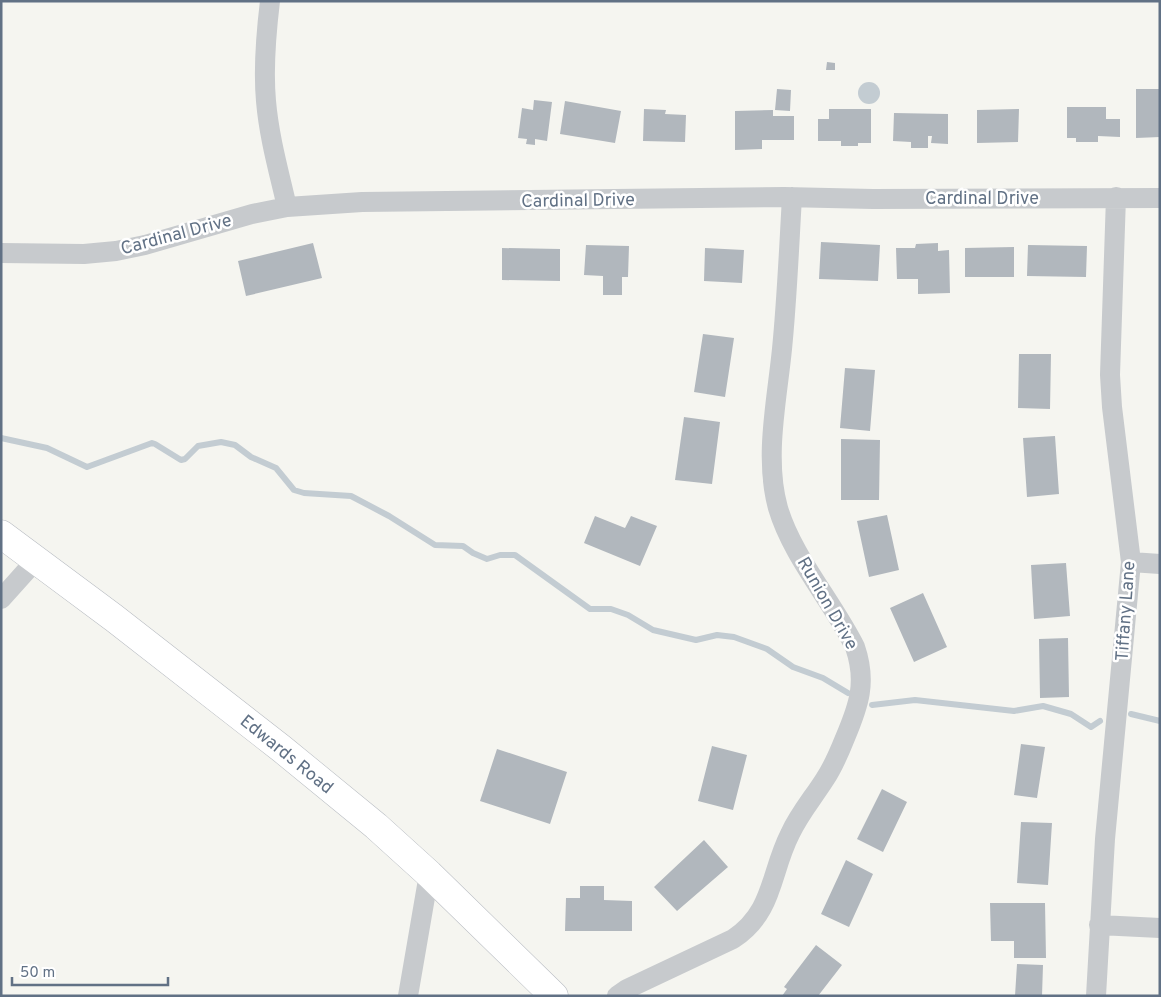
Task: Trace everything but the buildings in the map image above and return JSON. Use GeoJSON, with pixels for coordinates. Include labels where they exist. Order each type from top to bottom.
{"type":"FeatureCollection","features":[{"type":"Feature","properties":{"kind":"main road","name":"Edwards Road"},"geometry":{"type":"LineString","coordinates":[[1,534],[282,749],[376,826],[429,874],[554,996]]}},
{"type":"Feature","properties":{"kind":"street"},"geometry":{"type":"LineString","coordinates":[[270,1],[264,79],[269,126],[287,207]]}},
{"type":"Feature","properties":{"kind":"street","name":"Cardinal Drive"},"geometry":{"type":"LineString","coordinates":[[1,253],[84,254],[116,251],[145,245],[252,214],[287,207],[362,202],[792,197],[873,199],[1160,198]]}},
{"type":"Feature","properties":{"kind":"street","name":"Runion Drive"},"geometry":{"type":"LineString","coordinates":[[617,996],[627,989],[733,939],[748,928],[765,902],[789,835],[838,757],[859,703],[862,679],[856,647],[790,537],[778,509],[773,486],[771,455],[783,339],[792,197]]}},
{"type":"Feature","properties":{"kind":"street","name":"Tiffany Lane"},"geometry":{"type":"LineString","coordinates":[[1096,996],[1105,839],[1131,562],[1112,407],[1110,375],[1116,197]]}},
{"type":"Feature","properties":{"kind":"street"},"geometry":{"type":"LineString","coordinates":[[1,599],[36,560]]}},
{"type":"Feature","properties":{"kind":"street"},"geometry":{"type":"LineString","coordinates":[[1131,562],[1160,564]]}},
{"type":"Feature","properties":{"kind":"street"},"geometry":{"type":"LineString","coordinates":[[408,996],[429,874]]}},
{"type":"Feature","properties":{"kind":"street"},"geometry":{"type":"LineString","coordinates":[[1099,925],[1160,928]]}},
{"type":"Feature","properties":{"kind":"shaded area"},"geometry":{"type":"Polygon","coordinates":[[[869,82],[877,85],[880,93],[877,101],[869,104],[861,101],[858,93],[861,85],[869,82]]]}},
{"type":"Feature","properties":{"kind":"waterway"},"geometry":{"type":"LineString","coordinates":[[1,438],[47,448],[87,467],[152,443],[181,460],[185,459],[198,446],[221,442],[235,445],[251,457],[276,468],[294,490],[304,493],[351,496],[389,516],[435,545],[463,546],[487,559],[500,555],[515,555],[590,609],[611,609],[628,615],[653,630],[696,640],[717,635],[734,637],[767,649],[793,667],[823,678],[848,693]]}},
{"type":"Feature","properties":{"kind":"waterway"},"geometry":{"type":"LineString","coordinates":[[872,705],[915,700],[1014,711],[1043,706],[1071,714],[1091,727],[1100,721]]}},
{"type":"Feature","properties":{"kind":"waterway"},"geometry":{"type":"LineString","coordinates":[[1131,714],[1160,721]]}}]}
